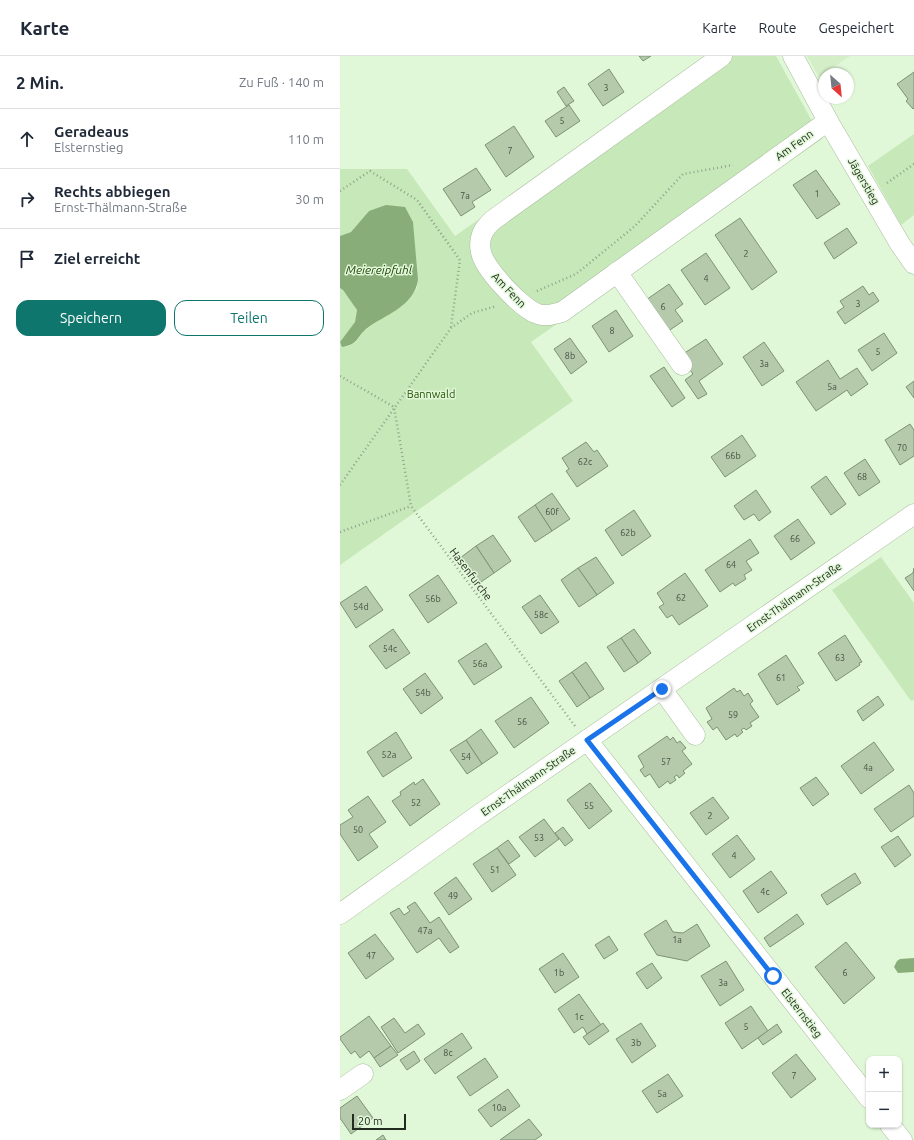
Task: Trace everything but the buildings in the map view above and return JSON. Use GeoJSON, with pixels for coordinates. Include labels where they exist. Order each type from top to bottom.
{"type":"FeatureCollection","features":[{"type":"Feature","properties":{"kind":"street","name":"Am Fenn"},"geometry":{"type":"LineString","coordinates":[[722,56],[493,220],[484,228],[481,238],[480,252],[484,262],[517,300],[526,308],[537,314],[547,316],[562,312],[828,121]]}},
{"type":"Feature","properties":{"kind":"street","name":"Jägerstieg"},"geometry":{"type":"LineString","coordinates":[[793,56],[828,121],[900,244],[914,264]]}},
{"type":"Feature","properties":{"kind":"street"},"geometry":{"type":"LineString","coordinates":[[617,272],[682,364]]}},
{"type":"Feature","properties":{"kind":"street","name":"Ernst-Thälmann-Straße"},"geometry":{"type":"LineString","coordinates":[[340,914],[479,815],[583,736],[662,689],[914,514]]}},
{"type":"Feature","properties":{"kind":"street"},"geometry":{"type":"LineString","coordinates":[[662,689],[695,736]]}},
{"type":"Feature","properties":{"kind":"street","name":"Elsternstieg"},"geometry":{"type":"LineString","coordinates":[[583,736],[866,1094]]}},
{"type":"Feature","properties":{"kind":"street"},"geometry":{"type":"LineString","coordinates":[[340,1090],[363,1074]]}},
{"type":"Feature","properties":{"kind":"street"},"geometry":{"type":"LineString","coordinates":[[892,1128],[902,1140]]}},
{"type":"Feature","properties":{"kind":"path"},"geometry":{"type":"LineString","coordinates":[[871,194],[914,164]]}},
{"type":"Feature","properties":{"kind":"path"},"geometry":{"type":"LineString","coordinates":[[340,191],[370,171],[417,200],[460,260],[451,328]]}},
{"type":"Feature","properties":{"kind":"path","name":"Hasenfurche"},"geometry":{"type":"LineString","coordinates":[[340,376],[394,407],[410,506],[583,736]]}},
{"type":"Feature","properties":{"kind":"path"},"geometry":{"type":"LineString","coordinates":[[340,532],[410,506]]}},
{"type":"Feature","properties":{"kind":"shaded area"},"geometry":{"type":"Polygon","coordinates":[[[807,56],[850,56],[832,68],[818,68],[818,75],[807,56]]]}},
{"type":"Feature","properties":{"kind":"green space","name":"Bannwald"},"geometry":{"type":"Polygon","coordinates":[[[712,56],[776,56],[822,139],[531,342],[573,401],[340,565],[340,343],[343,347],[349,346],[357,341],[364,331],[409,299],[417,288],[418,280],[369,211],[351,232],[340,236],[340,169],[407,169],[455,236],[712,56]]]}},
{"type":"Feature","properties":{"kind":"green space"},"geometry":{"type":"Polygon","coordinates":[[[914,134],[914,215],[901,225],[868,166],[914,134]]]}},
{"type":"Feature","properties":{"kind":"green space"},"geometry":{"type":"Polygon","coordinates":[[[340,288],[357,310],[355,322],[340,342],[340,288]]]}},
{"type":"Feature","properties":{"kind":"green space"},"geometry":{"type":"Polygon","coordinates":[[[881,557],[914,603],[914,700],[911,701],[832,590],[881,557]]]}},
{"type":"Feature","properties":{"kind":"water","name":"Meiereipfuhl"},"geometry":{"type":"Polygon","coordinates":[[[386,205],[405,207],[413,222],[418,280],[411,297],[405,304],[366,329],[352,344],[342,347],[340,342],[355,322],[357,310],[340,288],[340,236],[351,232],[369,211],[386,205]]]}},
{"type":"Feature","properties":{"kind":"water"},"geometry":{"type":"Polygon","coordinates":[[[914,958],[914,972],[898,973],[894,967],[900,959],[914,958]]]}},
{"type":"Feature","properties":{"kind":"route"},"geometry":{"type":"LineString","coordinates":[[662,689],[587,740],[773,976]]}}]}
